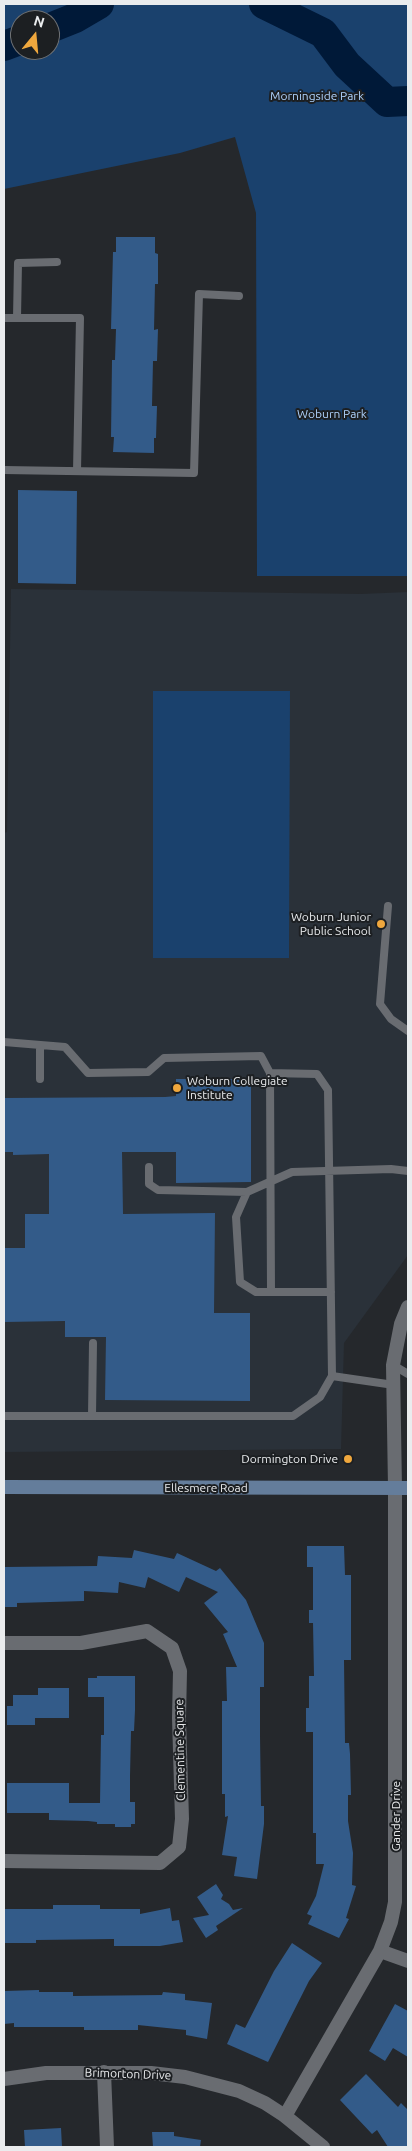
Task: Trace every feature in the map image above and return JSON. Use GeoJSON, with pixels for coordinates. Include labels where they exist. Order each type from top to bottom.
{"type":"FeatureCollection","features":[{"type":"Feature","properties":{"kind":"main road","name":"Ellesmere Road"},"geometry":{"type":"LineString","coordinates":[[4,1487],[402,1488]]}},
{"type":"Feature","properties":{"kind":"street"},"geometry":{"type":"LineString","coordinates":[[402,1488],[393,1366],[402,1324],[408,1307]]}},
{"type":"Feature","properties":{"kind":"street","name":"Gander Drive"},"geometry":{"type":"LineString","coordinates":[[285,2116],[380,1951],[391,1922],[395,1902],[402,1488]]}},
{"type":"Feature","properties":{"kind":"street","name":"Clementine Square"},"geometry":{"type":"LineString","coordinates":[[4,1643],[81,1643],[147,1631],[172,1648],[180,1671],[179,1718],[182,1819],[179,1847],[160,1862],[4,1862]]}},
{"type":"Feature","properties":{"kind":"street"},"geometry":{"type":"LineString","coordinates":[[380,1951],[408,1961]]}},
{"type":"Feature","properties":{"kind":"street","name":"Brimorton Drive"},"geometry":{"type":"LineString","coordinates":[[4,2079],[46,2072],[151,2073],[185,2077],[239,2091],[285,2116],[323,2147]]}},
{"type":"Feature","properties":{"kind":"street"},"geometry":{"type":"LineString","coordinates":[[104,2072],[108,2147]]}},
{"type":"Feature","properties":{"kind":"lane"},"geometry":{"type":"LineString","coordinates":[[17,318],[18,262],[57,262]]}},
{"type":"Feature","properties":{"kind":"lane"},"geometry":{"type":"LineString","coordinates":[[4,470],[194,473],[200,294],[239,296]]}},
{"type":"Feature","properties":{"kind":"lane"},"geometry":{"type":"LineString","coordinates":[[4,318],[80,318],[77,471]]}},
{"type":"Feature","properties":{"kind":"lane"},"geometry":{"type":"LineString","coordinates":[[388,906],[380,1004],[391,1019],[408,1030]]}},
{"type":"Feature","properties":{"kind":"lane"},"geometry":{"type":"LineString","coordinates":[[4,1042],[65,1047],[88,1073],[148,1072],[164,1058],[261,1056],[270,1073],[271,1292]]}},
{"type":"Feature","properties":{"kind":"lane"},"geometry":{"type":"LineString","coordinates":[[40,1045],[40,1079]]}},
{"type":"Feature","properties":{"kind":"lane"},"geometry":{"type":"LineString","coordinates":[[4,1416],[293,1416],[320,1397],[332,1376],[328,1090],[317,1074],[270,1073]]}},
{"type":"Feature","properties":{"kind":"lane"},"geometry":{"type":"LineString","coordinates":[[149,1167],[149,1184],[158,1190],[247,1192],[292,1172],[329,1170],[408,1171]]}},
{"type":"Feature","properties":{"kind":"lane"},"geometry":{"type":"LineString","coordinates":[[247,1192],[236,1217],[240,1282],[256,1292],[331,1292]]}},
{"type":"Feature","properties":{"kind":"lane"},"geometry":{"type":"LineString","coordinates":[[92,1343],[92,1416]]}},
{"type":"Feature","properties":{"kind":"lane"},"geometry":{"type":"LineString","coordinates":[[393,1366],[408,1374]]}},
{"type":"Feature","properties":{"kind":"lane"},"geometry":{"type":"LineString","coordinates":[[332,1376],[394,1385]]}},
{"type":"Feature","properties":{"kind":"shaded area","name":"Woburn Collegiate Institute"},"geometry":{"type":"Polygon","coordinates":[[[11,589],[361,594],[408,592],[408,1255],[344,1343],[341,1449],[4,1452],[4,833],[7,832],[11,589]]]}},
{"type":"Feature","properties":{"kind":"green space"},"geometry":{"type":"Polygon","coordinates":[[[4,4],[408,4],[408,576],[257,576],[256,213],[235,137],[180,153],[4,189],[4,4]]]}},
{"type":"Feature","properties":{"kind":"green space"},"geometry":{"type":"Polygon","coordinates":[[[153,691],[290,691],[289,958],[153,958],[153,691]]]}},
{"type":"Feature","properties":{"kind":"building"},"geometry":{"type":"Polygon","coordinates":[[[116,237],[155,237],[155,253],[158,254],[158,284],[155,284],[154,330],[158,329],[157,361],[153,361],[152,406],[157,406],[154,453],[113,452],[114,437],[111,437],[112,360],[115,360],[116,329],[111,329],[113,252],[116,252],[116,237]]]}},
{"type":"Feature","properties":{"kind":"building"},"geometry":{"type":"Polygon","coordinates":[[[18,490],[77,491],[76,584],[18,583],[18,490]]]}},
{"type":"Feature","properties":{"kind":"building"},"geometry":{"type":"Polygon","coordinates":[[[176,1079],[251,1079],[251,1182],[176,1183],[176,1152],[122,1152],[123,1214],[215,1213],[214,1313],[250,1313],[250,1401],[105,1400],[106,1337],[65,1337],[65,1321],[4,1322],[4,1248],[25,1248],[25,1214],[49,1214],[49,1154],[13,1155],[13,1152],[4,1152],[4,1098],[176,1096],[176,1079]]]}},
{"type":"Feature","properties":{"kind":"building"},"geometry":{"type":"Polygon","coordinates":[[[307,1546],[344,1546],[345,1575],[351,1575],[351,1660],[344,1660],[345,1743],[349,1743],[350,1754],[351,1795],[348,1795],[348,1821],[353,1853],[352,1885],[356,1886],[346,1918],[349,1919],[339,1938],[308,1924],[312,1916],[307,1914],[316,1896],[324,1864],[316,1864],[316,1833],[313,1833],[313,1732],[306,1732],[306,1708],[309,1708],[309,1676],[314,1676],[313,1623],[309,1623],[309,1610],[313,1610],[313,1567],[307,1567],[307,1546]]]}},
{"type":"Feature","properties":{"kind":"building"},"geometry":{"type":"Polygon","coordinates":[[[134,1550],[174,1559],[177,1553],[216,1571],[220,1568],[246,1600],[264,1643],[264,1687],[260,1687],[260,1736],[261,1806],[264,1806],[264,1824],[257,1879],[234,1876],[237,1857],[222,1855],[228,1816],[225,1817],[225,1794],[222,1794],[222,1701],[227,1701],[226,1667],[237,1667],[223,1634],[228,1632],[204,1603],[218,1592],[186,1577],[179,1592],[148,1577],[145,1588],[119,1582],[118,1593],[84,1591],[84,1601],[17,1603],[17,1607],[4,1607],[4,1567],[97,1566],[98,1556],[132,1558],[134,1550]]]}},
{"type":"Feature","properties":{"kind":"building"},"geometry":{"type":"Polygon","coordinates":[[[97,1676],[135,1676],[134,1731],[131,1731],[130,1802],[135,1802],[135,1824],[131,1824],[131,1827],[115,1827],[115,1824],[97,1824],[97,1822],[88,1821],[49,1820],[49,1813],[7,1813],[7,1783],[69,1783],[69,1803],[100,1803],[101,1735],[104,1735],[104,1697],[88,1697],[88,1678],[97,1678],[97,1676]]]}},
{"type":"Feature","properties":{"kind":"building"},"geometry":{"type":"Polygon","coordinates":[[[38,1688],[69,1688],[69,1718],[35,1718],[35,1725],[7,1725],[7,1706],[13,1706],[13,1695],[38,1695],[38,1688]]]}},
{"type":"Feature","properties":{"kind":"building"},"geometry":{"type":"Polygon","coordinates":[[[216,1884],[223,1895],[221,1899],[229,1904],[233,1910],[243,1908],[216,1926],[218,1930],[206,1938],[193,1918],[209,1915],[197,1897],[216,1884]]]}},
{"type":"Feature","properties":{"kind":"building"},"geometry":{"type":"Polygon","coordinates":[[[53,1905],[100,1905],[100,1909],[140,1909],[140,1914],[170,1908],[172,1921],[179,1920],[183,1942],[160,1946],[114,1946],[114,1939],[36,1940],[36,1943],[4,1943],[4,1909],[53,1909],[53,1905]]]}},
{"type":"Feature","properties":{"kind":"building"},"geometry":{"type":"Polygon","coordinates":[[[292,1943],[322,1963],[309,1981],[268,2062],[227,2044],[236,2024],[245,2028],[274,1971],[292,1943]]]}},
{"type":"Feature","properties":{"kind":"building"},"geometry":{"type":"Polygon","coordinates":[[[39,1990],[39,1992],[73,1992],[73,1996],[162,1995],[163,1992],[185,1994],[185,2000],[212,2003],[207,2039],[186,2035],[186,2030],[138,2025],[138,2030],[84,2030],[84,2027],[14,2027],[14,2023],[4,2024],[4,1991],[39,1990]]]}},
{"type":"Feature","properties":{"kind":"building"},"geometry":{"type":"Polygon","coordinates":[[[395,2004],[408,2011],[408,2057],[393,2048],[385,2061],[369,2051],[395,2004]]]}},
{"type":"Feature","properties":{"kind":"building"},"geometry":{"type":"Polygon","coordinates":[[[366,2074],[398,2107],[401,2103],[408,2110],[408,2147],[388,2147],[377,2130],[372,2134],[340,2100],[366,2074]]]}},
{"type":"Feature","properties":{"kind":"building"},"geometry":{"type":"Polygon","coordinates":[[[61,2128],[62,2147],[25,2147],[24,2130],[61,2128]]]}},
{"type":"Feature","properties":{"kind":"building"},"geometry":{"type":"Polygon","coordinates":[[[152,2132],[174,2132],[174,2136],[201,2140],[200,2147],[153,2147],[152,2132]]]}},
{"type":"Feature","properties":{"kind":"waterway"},"geometry":{"type":"LineString","coordinates":[[60,24],[75,18],[99,4]]}},
{"type":"Feature","properties":{"kind":"waterway"},"geometry":{"type":"LineString","coordinates":[[264,4],[323,33],[347,65],[387,102],[408,101]]}},
{"type":"Feature","properties":{"kind":"waterway"},"geometry":{"type":"LineString","coordinates":[[4,46],[10,44]]}},
{"type":"Feature","properties":{"kind":"place","name":"Woburn Junior Public School"},"geometry":{"type":"Point","coordinates":[381,924]}},
{"type":"Feature","properties":{"kind":"place","name":"Woburn Collegiate Institute"},"geometry":{"type":"Point","coordinates":[177,1088]}},
{"type":"Feature","properties":{"kind":"place","name":"Dormington Drive"},"geometry":{"type":"Point","coordinates":[348,1459]}},
{"type":"Feature","properties":{"kind":"park label","name":"Morningside Park"},"geometry":{"type":"Point","coordinates":[317,96]}},
{"type":"Feature","properties":{"kind":"park label","name":"Woburn Park"},"geometry":{"type":"Point","coordinates":[332,414]}}]}
